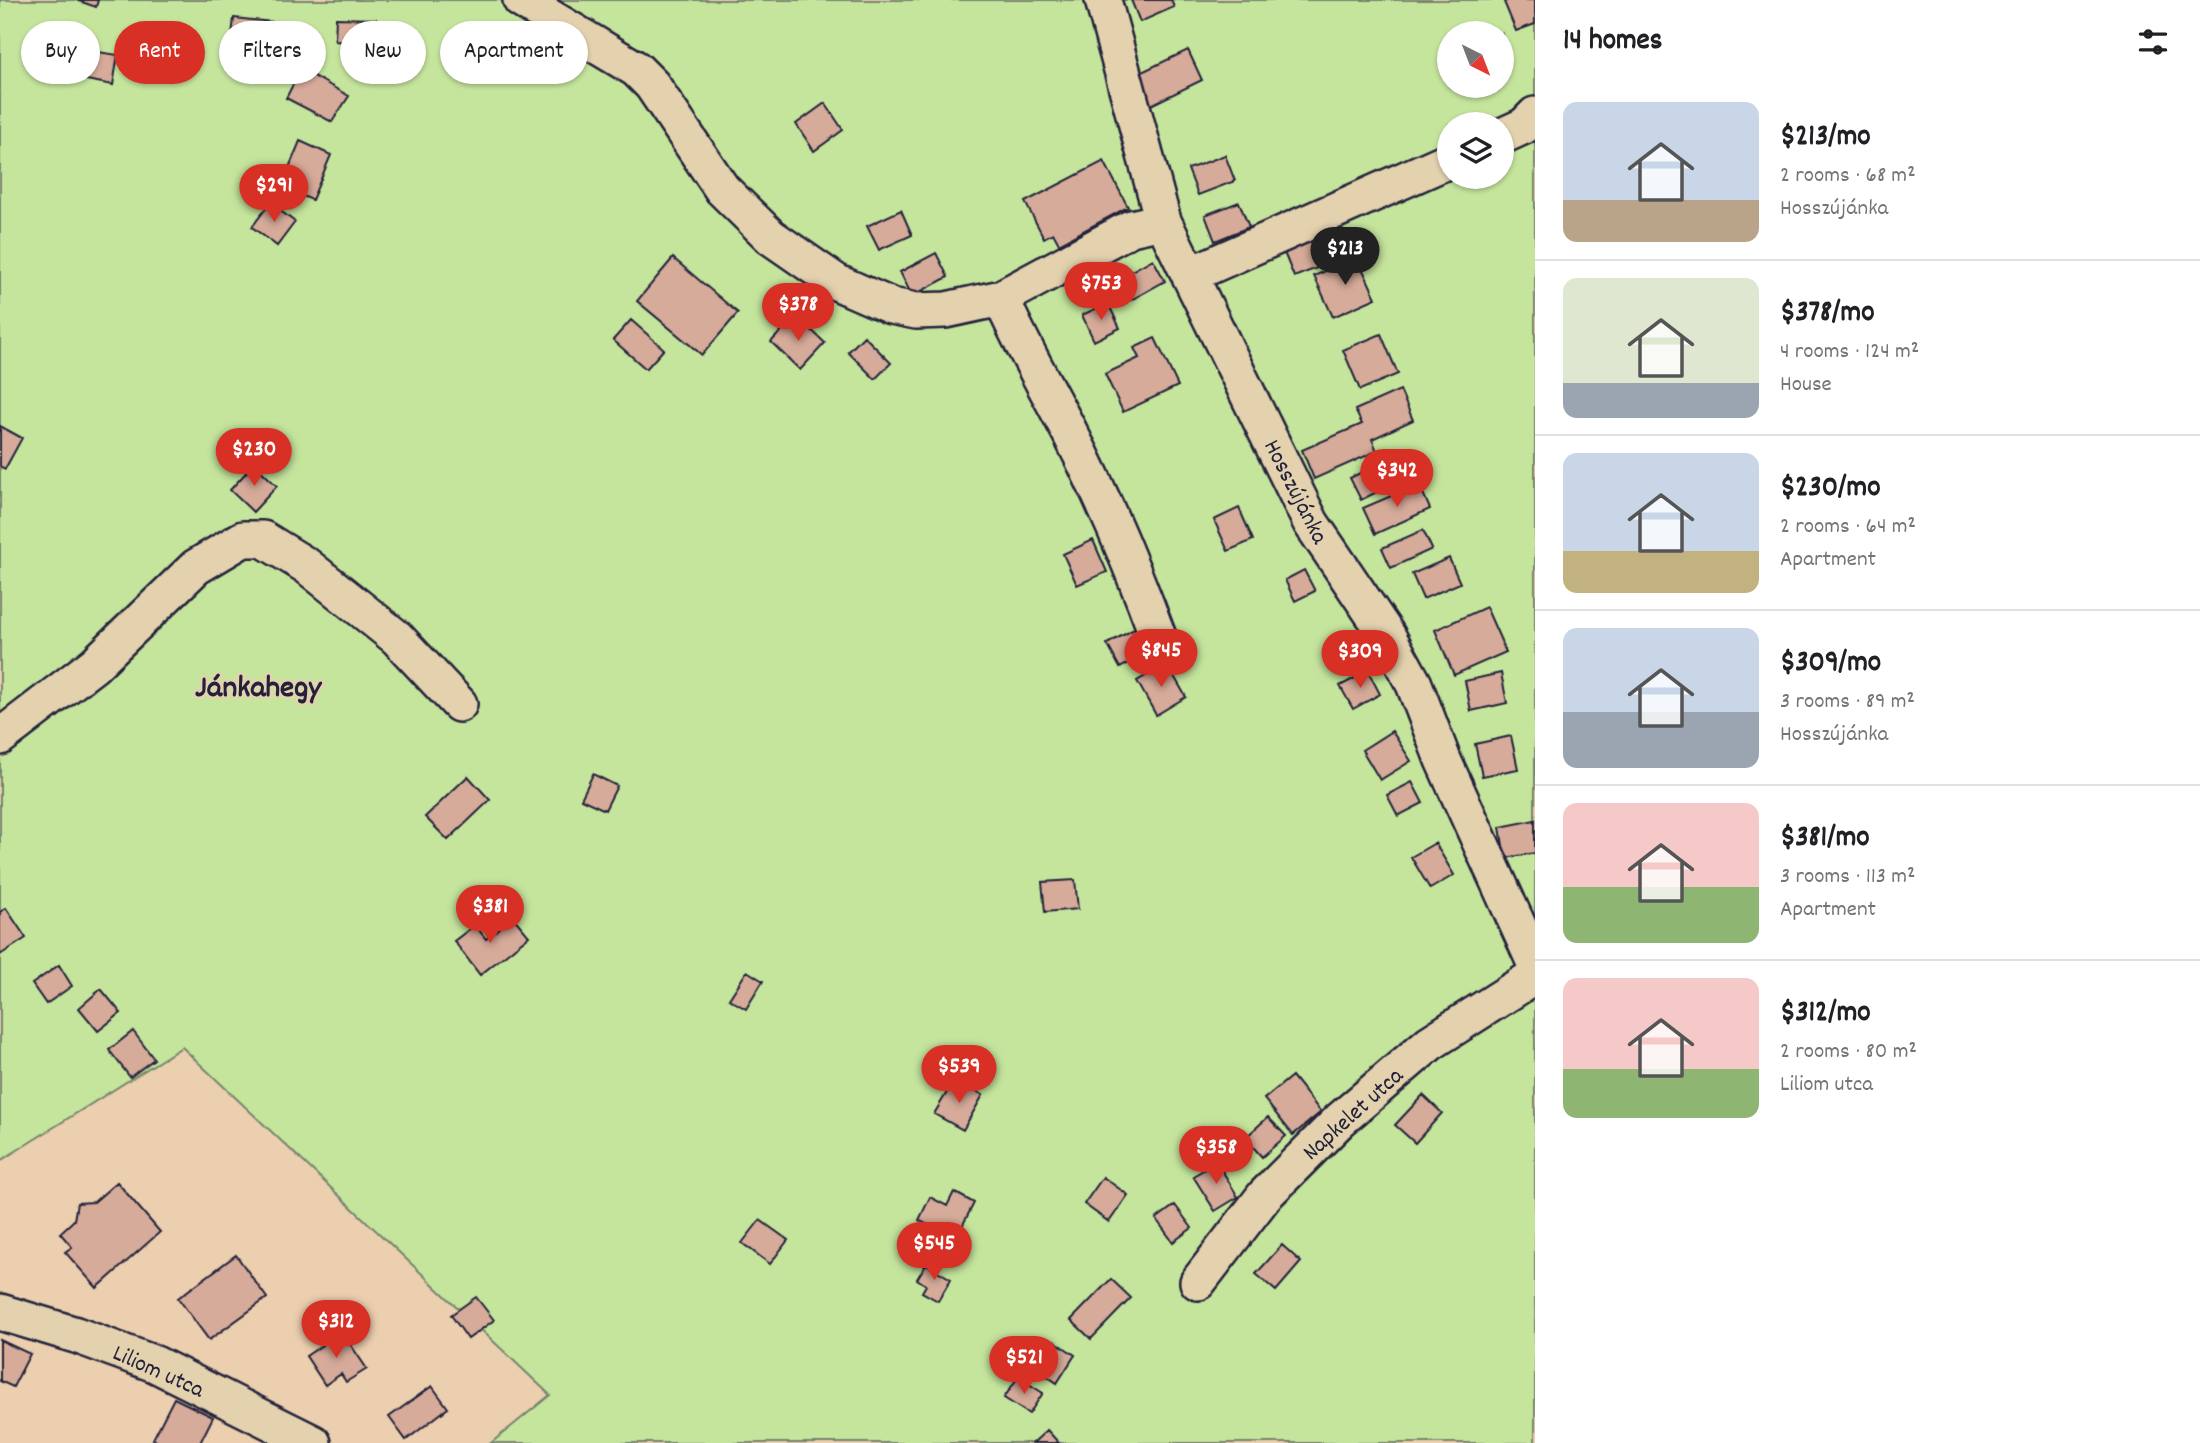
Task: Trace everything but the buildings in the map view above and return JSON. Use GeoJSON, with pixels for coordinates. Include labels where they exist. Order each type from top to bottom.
{"type":"FeatureCollection","features":[{"type":"Feature","properties":{"kind":"street"},"geometry":{"type":"LineString","coordinates":[[521,0],[636,69],[652,85],[704,165],[738,208],[771,237],[836,282],[891,306],[916,311],[946,310],[1001,298],[1131,228],[1163,221]]}},
{"type":"Feature","properties":{"kind":"street","name":"Hosszújánka"},"geometry":{"type":"LineString","coordinates":[[1103,0],[1163,221],[1192,274],[1311,523],[1387,635],[1414,684],[1443,760],[1535,962]]}},
{"type":"Feature","properties":{"kind":"street"},"geometry":{"type":"LineString","coordinates":[[1514,131],[1524,127],[1535,115]]}},
{"type":"Feature","properties":{"kind":"street"},"geometry":{"type":"LineString","coordinates":[[1192,274],[1437,165]]}},
{"type":"Feature","properties":{"kind":"street"},"geometry":{"type":"LineString","coordinates":[[1001,298],[1024,350],[1070,432],[1143,595],[1160,642]]}},
{"type":"Feature","properties":{"kind":"street"},"geometry":{"type":"LineString","coordinates":[[0,737],[94,665],[196,567],[243,539],[264,539],[307,566],[397,638],[459,704]]}},
{"type":"Feature","properties":{"kind":"street","name":"Napkelet utca"},"geometry":{"type":"LineString","coordinates":[[1198,1282],[1265,1195],[1340,1120],[1430,1043],[1535,975]]}},
{"type":"Feature","properties":{"kind":"street","name":"Liliom utca"},"geometry":{"type":"LineString","coordinates":[[0,1312],[76,1335],[155,1364],[313,1443]]}},
{"type":"Feature","properties":{"kind":"green space"},"geometry":{"type":"Polygon","coordinates":[[[0,0],[1535,0],[1535,1443],[491,1443],[550,1395],[182,1047],[0,1161],[0,0]]]}},
{"type":"Feature","properties":{"kind":"district","name":"Jánkahegy"},"geometry":{"type":"Point","coordinates":[258,685]}}]}
